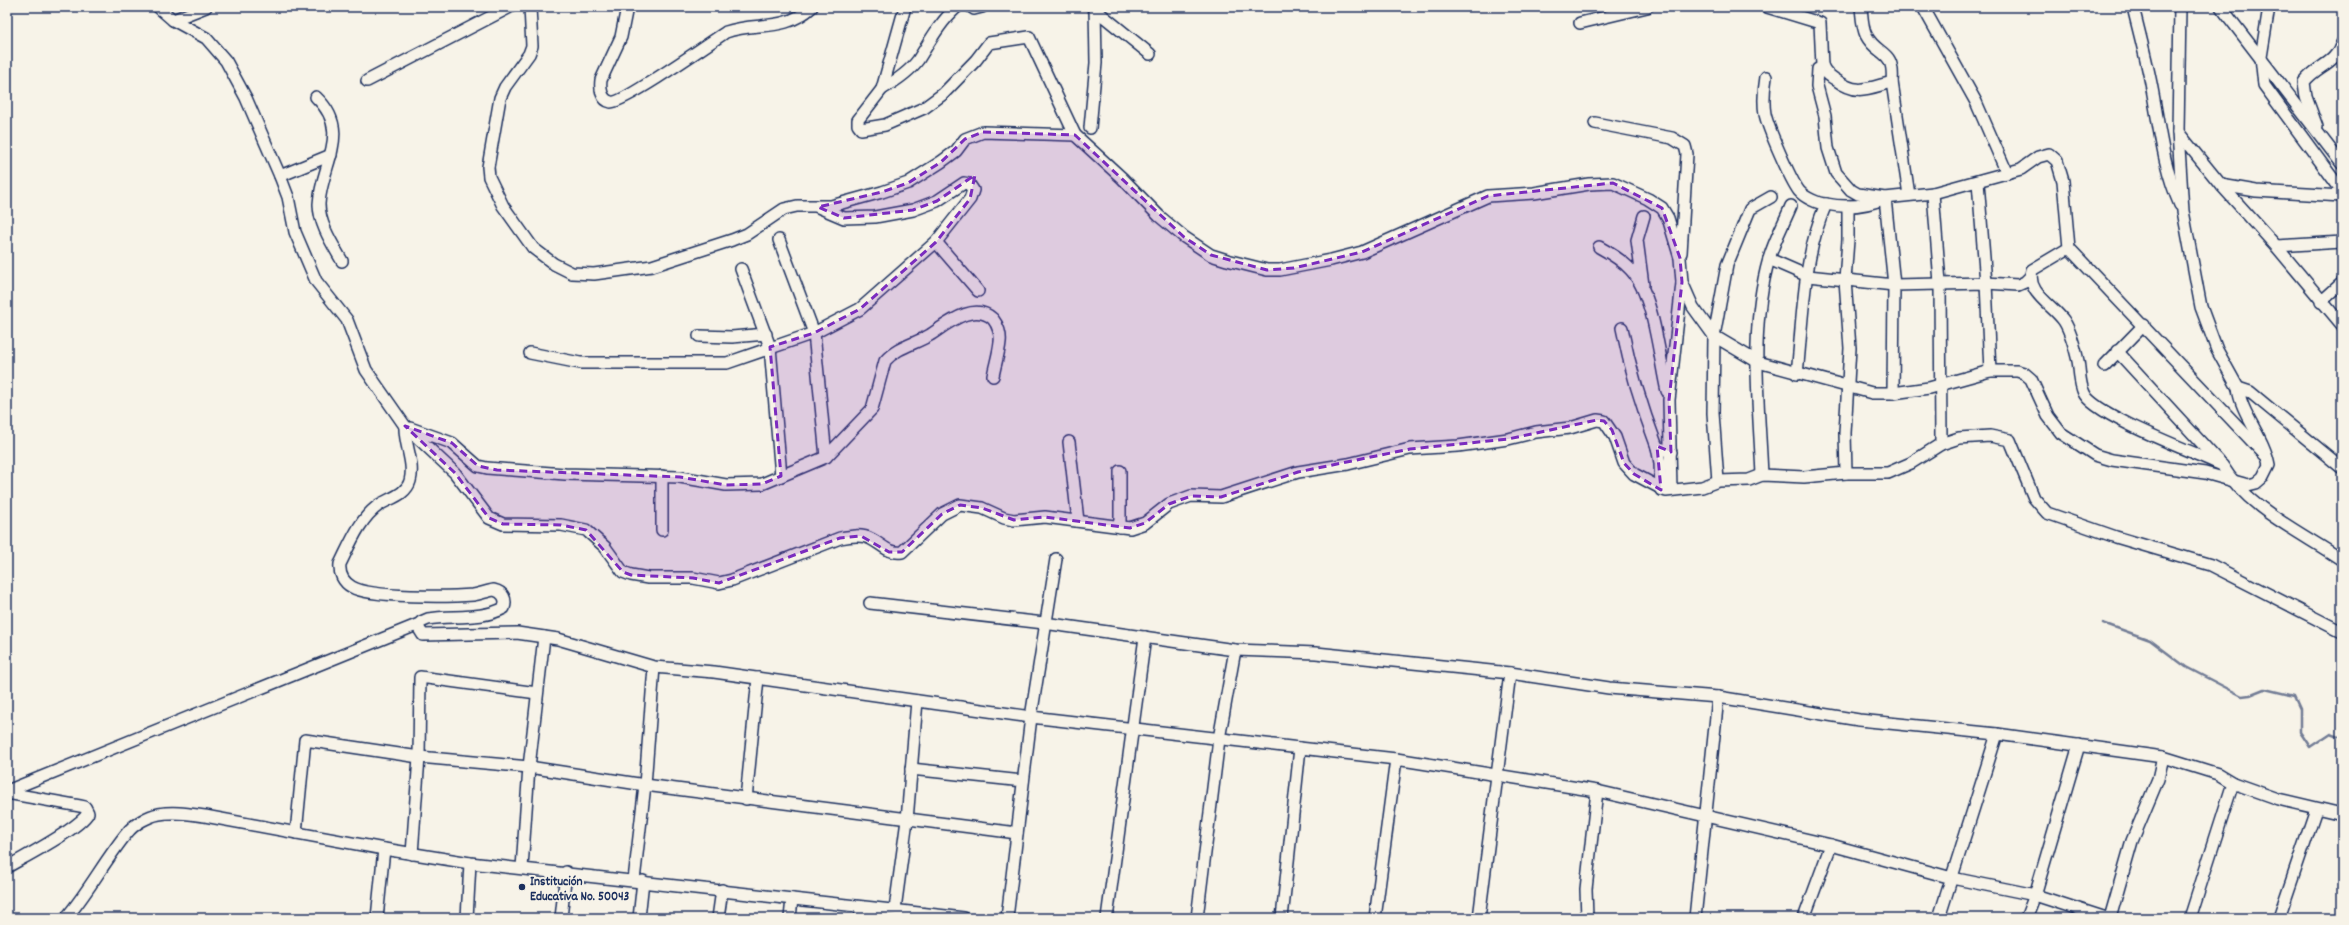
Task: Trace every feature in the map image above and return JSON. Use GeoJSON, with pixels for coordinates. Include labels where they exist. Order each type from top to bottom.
{"type":"FeatureCollection","features":[{"type":"Feature","properties":{"kind":"street"},"geometry":{"type":"LineString","coordinates":[[158,7],[173,20],[206,38],[226,61],[246,98],[280,176],[288,197],[295,232],[316,281],[347,320],[366,370],[406,426],[455,473],[489,518],[503,524],[561,525],[586,530],[605,547],[623,572],[631,575],[648,578],[693,578],[718,583],[732,580],[840,538],[852,536],[871,539],[889,552],[902,552],[942,514],[960,506],[982,508],[1004,518],[1014,520],[1045,517],[1120,527],[1138,526],[1169,504],[1191,496],[1221,496],[1298,472],[1348,464],[1410,449],[1508,439],[1536,432],[1570,428],[1597,420],[1604,421],[1612,430],[1624,463],[1634,474],[1666,490],[1702,487],[1718,481],[1750,480],[1762,475],[1804,477],[1846,473],[1888,473],[1911,463],[1941,444],[1959,438],[1979,436],[2002,437],[2010,440],[2034,498],[2047,513],[2211,565],[2342,632]]}},
{"type":"Feature","properties":{"kind":"street"},"geometry":{"type":"LineString","coordinates":[[173,20],[206,7]]}},
{"type":"Feature","properties":{"kind":"street"},"geometry":{"type":"LineString","coordinates":[[367,81],[510,7]]}},
{"type":"Feature","properties":{"kind":"street"},"geometry":{"type":"LineString","coordinates":[[530,7],[532,46],[529,54],[505,87],[500,98],[488,167],[489,177],[503,206],[533,248],[554,264],[572,273],[583,275],[652,266],[747,234],[784,209],[797,206],[818,207],[882,192],[908,183],[941,162],[956,150],[965,139],[983,132],[1075,135]]}},
{"type":"Feature","properties":{"kind":"street"},"geometry":{"type":"LineString","coordinates":[[627,7],[622,37],[600,87],[606,99],[612,102],[618,101],[635,91],[726,32],[737,28],[766,27],[782,24],[812,7]]}},
{"type":"Feature","properties":{"kind":"street"},"geometry":{"type":"LineString","coordinates":[[882,89],[905,7]]}},
{"type":"Feature","properties":{"kind":"street"},"geometry":{"type":"LineString","coordinates":[[957,7],[930,38],[917,60],[899,77],[882,89],[858,120],[858,125],[861,129],[894,122],[928,105],[943,94],[976,60],[989,43],[1029,37],[1075,135],[1122,178],[1159,216],[1184,237],[1211,255],[1267,270],[1280,270],[1362,252],[1488,196],[1534,193],[1601,183],[1613,183],[1648,199],[1662,208],[1668,218],[1680,258]]}},
{"type":"Feature","properties":{"kind":"street"},"geometry":{"type":"LineString","coordinates":[[971,7],[974,9],[982,7]]}},
{"type":"Feature","properties":{"kind":"street"},"geometry":{"type":"LineString","coordinates":[[1580,23],[1647,7]]}},
{"type":"Feature","properties":{"kind":"street"},"geometry":{"type":"LineString","coordinates":[[1768,7],[1820,24],[1822,66],[1817,74],[1817,86],[1825,116],[1828,148],[1836,173],[1843,182],[1858,194],[1896,199],[1910,195],[1933,193],[1978,182],[2021,169],[2043,154],[2049,154],[2053,157],[2063,181],[2069,248],[2144,325],[2266,456]]}},
{"type":"Feature","properties":{"kind":"street"},"geometry":{"type":"LineString","coordinates":[[1861,7],[1866,35],[1891,62],[1893,68],[1892,82],[1910,195]]}},
{"type":"Feature","properties":{"kind":"street"},"geometry":{"type":"LineString","coordinates":[[1923,7],[1976,102],[2007,172]]}},
{"type":"Feature","properties":{"kind":"street"},"geometry":{"type":"LineString","coordinates":[[2133,7],[2153,94],[2164,157],[2172,188],[2183,211]]}},
{"type":"Feature","properties":{"kind":"street"},"geometry":{"type":"LineString","coordinates":[[1682,282],[1693,307],[1714,336],[1758,362],[1797,374],[1872,393],[1893,393],[1929,388],[1942,383],[1990,371],[2017,371],[2024,373],[2031,379],[2048,416],[2061,433],[2095,455],[2112,460],[2178,469],[2230,479],[2248,485],[2256,483],[2263,477],[2269,465],[2262,441],[2239,399],[2238,388],[2217,350],[2201,307],[2183,211],[2178,132],[2180,7]]}},
{"type":"Feature","properties":{"kind":"street"},"geometry":{"type":"LineString","coordinates":[[2221,7],[2342,164]]}},
{"type":"Feature","properties":{"kind":"street"},"geometry":{"type":"LineString","coordinates":[[2269,7],[2261,57],[2264,85],[2342,190]]}},
{"type":"Feature","properties":{"kind":"street"},"geometry":{"type":"LineString","coordinates":[[1094,8],[1150,54]]}},
{"type":"Feature","properties":{"kind":"street"},"geometry":{"type":"LineString","coordinates":[[1090,128],[1096,63],[1094,8]]}},
{"type":"Feature","properties":{"kind":"street"},"geometry":{"type":"LineString","coordinates":[[2322,140],[2306,97],[2304,82],[2316,70],[2334,60],[2342,43]]}},
{"type":"Feature","properties":{"kind":"street"},"geometry":{"type":"LineString","coordinates":[[1822,66],[1835,80],[1848,88],[1856,90],[1868,89],[1892,82]]}},
{"type":"Feature","properties":{"kind":"street"},"geometry":{"type":"LineString","coordinates":[[1766,77],[1764,100],[1768,128],[1791,178],[1800,192],[1816,201],[1826,204],[1848,206],[1874,203],[1885,198]]}},
{"type":"Feature","properties":{"kind":"street"},"geometry":{"type":"LineString","coordinates":[[316,97],[323,103],[331,117],[334,142],[319,205],[329,237],[342,261]]}},
{"type":"Feature","properties":{"kind":"street"},"geometry":{"type":"LineString","coordinates":[[1595,123],[1672,138],[1684,146],[1687,154],[1680,258],[1682,282],[1668,400]]}},
{"type":"Feature","properties":{"kind":"street"},"geometry":{"type":"LineString","coordinates":[[2178,132],[2221,185],[2276,246],[2321,302],[2342,325]]}},
{"type":"Feature","properties":{"kind":"street"},"geometry":{"type":"LineString","coordinates":[[280,176],[331,155]]}},
{"type":"Feature","properties":{"kind":"street"},"geometry":{"type":"LineString","coordinates":[[530,353],[580,363],[727,363],[814,333],[860,310],[936,242],[973,195],[972,188],[967,182],[937,201],[913,210],[875,216],[844,218],[818,207]]}},
{"type":"Feature","properties":{"kind":"street"},"geometry":{"type":"LineString","coordinates":[[1978,182],[1986,283],[1990,371]]}},
{"type":"Feature","properties":{"kind":"street"},"geometry":{"type":"LineString","coordinates":[[2221,185],[2256,191],[2342,196]]}},
{"type":"Feature","properties":{"kind":"street"},"geometry":{"type":"LineString","coordinates":[[1933,193],[1940,283],[1942,383],[1941,444]]}},
{"type":"Feature","properties":{"kind":"street"},"geometry":{"type":"LineString","coordinates":[[1718,481],[1713,413],[1714,336],[1726,265],[1750,209],[1771,197]]}},
{"type":"Feature","properties":{"kind":"street"},"geometry":{"type":"LineString","coordinates":[[1885,198],[1894,285],[1893,393]]}},
{"type":"Feature","properties":{"kind":"street"},"geometry":{"type":"LineString","coordinates":[[1797,374],[1811,251],[1818,222],[1826,204]]}},
{"type":"Feature","properties":{"kind":"street"},"geometry":{"type":"LineString","coordinates":[[1762,475],[1758,362],[1759,314],[1769,259],[1791,206]]}},
{"type":"Feature","properties":{"kind":"street"},"geometry":{"type":"LineString","coordinates":[[1846,473],[1845,433],[1850,348],[1845,280],[1848,240],[1848,206]]}},
{"type":"Feature","properties":{"kind":"street"},"geometry":{"type":"LineString","coordinates":[[1644,216],[1637,240],[1644,290],[1655,327],[1656,344],[1668,400],[1671,452],[1666,490]]}},
{"type":"Feature","properties":{"kind":"street"},"geometry":{"type":"LineString","coordinates":[[778,240],[814,333],[826,457]]}},
{"type":"Feature","properties":{"kind":"street"},"geometry":{"type":"LineString","coordinates":[[936,242],[978,291]]}},
{"type":"Feature","properties":{"kind":"street"},"geometry":{"type":"LineString","coordinates":[[2276,246],[2342,242]]}},
{"type":"Feature","properties":{"kind":"street"},"geometry":{"type":"LineString","coordinates":[[1598,247],[1616,257],[1631,270],[1644,290]]}},
{"type":"Feature","properties":{"kind":"street"},"geometry":{"type":"LineString","coordinates":[[2069,248],[2032,270],[2031,276],[2033,288],[2054,309],[2068,328],[2078,360],[2083,393],[2088,401],[2112,417],[2222,466]]}},
{"type":"Feature","properties":{"kind":"street"},"geometry":{"type":"LineString","coordinates":[[1769,259],[1808,276],[1894,285],[1986,283],[2018,285],[2025,282],[2031,276]]}},
{"type":"Feature","properties":{"kind":"street"},"geometry":{"type":"LineString","coordinates":[[741,269],[770,347],[781,476]]}},
{"type":"Feature","properties":{"kind":"street"},"geometry":{"type":"LineString","coordinates":[[2321,302],[2342,283]]}},
{"type":"Feature","properties":{"kind":"street"},"geometry":{"type":"LineString","coordinates":[[406,426],[452,443],[478,466],[487,468],[564,474],[680,477],[712,484],[741,486],[762,484],[826,457],[872,409],[885,361],[890,355],[928,336],[957,317],[974,312],[987,314],[995,321],[1000,333],[1000,342],[993,376]]}},
{"type":"Feature","properties":{"kind":"street"},"geometry":{"type":"LineString","coordinates":[[2104,366],[2144,325]]}},
{"type":"Feature","properties":{"kind":"street"},"geometry":{"type":"LineString","coordinates":[[1622,328],[1629,366],[1657,447],[1666,490]]}},
{"type":"Feature","properties":{"kind":"street"},"geometry":{"type":"LineString","coordinates":[[699,336],[732,337],[766,334]]}},
{"type":"Feature","properties":{"kind":"street"},"geometry":{"type":"LineString","coordinates":[[2117,351],[2222,466],[2230,479],[2273,516],[2342,560]]}},
{"type":"Feature","properties":{"kind":"street"},"geometry":{"type":"LineString","coordinates":[[2238,388],[2250,392],[2342,468]]}},
{"type":"Feature","properties":{"kind":"street"},"geometry":{"type":"LineString","coordinates":[[7,792],[419,624],[428,619],[484,614],[504,608],[505,603],[502,594],[494,590],[474,595],[434,596],[384,594],[352,587],[342,578],[339,571],[340,564],[365,520],[378,506],[400,494],[409,483],[411,470],[404,439],[406,426]]}},
{"type":"Feature","properties":{"kind":"street"},"geometry":{"type":"LineString","coordinates":[[1069,442],[1078,521]]}},
{"type":"Feature","properties":{"kind":"street"},"geometry":{"type":"LineString","coordinates":[[1657,447],[1671,452]]}},
{"type":"Feature","properties":{"kind":"street"},"geometry":{"type":"LineString","coordinates":[[1120,471],[1120,527]]}},
{"type":"Feature","properties":{"kind":"street"},"geometry":{"type":"LineString","coordinates":[[662,476],[662,530]]}},
{"type":"Feature","properties":{"kind":"street"},"geometry":{"type":"LineString","coordinates":[[1007,918],[1031,717],[1044,623],[1056,559]]}},
{"type":"Feature","properties":{"kind":"street"},"geometry":{"type":"LineString","coordinates":[[870,603],[1044,623],[1235,650],[1316,653],[1510,673],[1609,688],[1718,698],[1859,720],[1997,734],[2163,757],[2218,774],[2234,784],[2316,809],[2342,814]]}},
{"type":"Feature","properties":{"kind":"street"},"geometry":{"type":"LineString","coordinates":[[419,624],[420,631],[427,636],[517,633],[558,639],[654,668],[714,672],[1031,717],[1396,759],[1597,791],[1704,817],[1831,845],[1952,878],[2035,895],[2106,918]]}},
{"type":"Feature","properties":{"kind":"street"},"geometry":{"type":"LineString","coordinates":[[522,868],[529,767],[544,637]]}},
{"type":"Feature","properties":{"kind":"street"},"geometry":{"type":"LineString","coordinates":[[1107,918],[1145,637]]}},
{"type":"Feature","properties":{"kind":"street"},"geometry":{"type":"LineString","coordinates":[[1197,918],[1218,739],[1235,650]]}},
{"type":"Feature","properties":{"kind":"street"},"geometry":{"type":"LineString","coordinates":[[639,918],[639,880],[654,668]]}},
{"type":"Feature","properties":{"kind":"street"},"geometry":{"type":"LineString","coordinates":[[1479,918],[1510,673]]}},
{"type":"Feature","properties":{"kind":"street"},"geometry":{"type":"LineString","coordinates":[[412,854],[419,757],[420,677],[537,693]]}},
{"type":"Feature","properties":{"kind":"street"},"geometry":{"type":"LineString","coordinates":[[746,799],[758,678]]}},
{"type":"Feature","properties":{"kind":"street"},"geometry":{"type":"LineString","coordinates":[[1695,918],[1704,817],[1718,698]]}},
{"type":"Feature","properties":{"kind":"street"},"geometry":{"type":"LineString","coordinates":[[895,909],[907,820],[917,701]]}},
{"type":"Feature","properties":{"kind":"street"},"geometry":{"type":"LineString","coordinates":[[1939,918],[1997,734]]}},
{"type":"Feature","properties":{"kind":"street"},"geometry":{"type":"LineString","coordinates":[[296,833],[305,740],[419,757],[529,767],[746,799],[1017,833]]}},
{"type":"Feature","properties":{"kind":"street"},"geometry":{"type":"LineString","coordinates":[[2026,918],[2035,895],[2079,745]]}},
{"type":"Feature","properties":{"kind":"street"},"geometry":{"type":"LineString","coordinates":[[1282,918],[1300,748]]}},
{"type":"Feature","properties":{"kind":"street"},"geometry":{"type":"LineString","coordinates":[[2110,918],[2132,842],[2158,779],[2163,757]]}},
{"type":"Feature","properties":{"kind":"street"},"geometry":{"type":"LineString","coordinates":[[1375,918],[1396,759]]}},
{"type":"Feature","properties":{"kind":"street"},"geometry":{"type":"LineString","coordinates":[[911,769],[1023,781]]}},
{"type":"Feature","properties":{"kind":"street"},"geometry":{"type":"LineString","coordinates":[[2190,918],[2234,784]]}},
{"type":"Feature","properties":{"kind":"street"},"geometry":{"type":"LineString","coordinates":[[1586,918],[1586,890],[1597,791]]}},
{"type":"Feature","properties":{"kind":"street"},"geometry":{"type":"LineString","coordinates":[[7,792],[85,807],[88,813],[82,820],[47,844],[7,867]]}},
{"type":"Feature","properties":{"kind":"street"},"geometry":{"type":"LineString","coordinates":[[2279,918],[2316,809]]}},
{"type":"Feature","properties":{"kind":"street"},"geometry":{"type":"LineString","coordinates":[[66,918],[86,895],[128,831],[151,817],[159,814],[177,813],[205,816],[384,850],[470,863],[566,872],[722,890],[792,899],[861,912],[895,909],[938,917],[964,918]]}},
{"type":"Feature","properties":{"kind":"street"},"geometry":{"type":"LineString","coordinates":[[1804,918],[1831,845]]}},
{"type":"Feature","properties":{"kind":"street"},"geometry":{"type":"LineString","coordinates":[[377,918],[384,850]]}},
{"type":"Feature","properties":{"kind":"street"},"geometry":{"type":"LineString","coordinates":[[467,918],[470,863]]}},
{"type":"Feature","properties":{"kind":"street"},"geometry":{"type":"LineString","coordinates":[[561,918],[566,872]]}},
{"type":"Feature","properties":{"kind":"street"},"geometry":{"type":"LineString","coordinates":[[718,918],[722,890]]}},
{"type":"Feature","properties":{"kind":"street"},"geometry":{"type":"LineString","coordinates":[[790,918],[792,899]]}},
{"type":"Feature","properties":{"kind":"highlighted area"},"geometry":{"type":"Polygon","coordinates":[[[983,132],[1075,135],[1184,237],[1211,255],[1267,270],[1294,268],[1362,252],[1488,196],[1601,183],[1613,183],[1662,208],[1680,258],[1682,282],[1669,400],[1671,452],[1657,446],[1661,490],[1634,474],[1624,463],[1612,430],[1604,421],[1597,420],[1508,439],[1410,449],[1298,472],[1221,497],[1191,496],[1169,504],[1145,523],[1130,528],[1045,517],[1014,520],[982,508],[960,505],[942,514],[902,552],[889,552],[861,536],[840,538],[719,583],[693,578],[631,575],[623,572],[586,530],[561,525],[503,524],[489,518],[455,473],[405,426],[452,443],[478,466],[497,470],[680,477],[726,485],[762,484],[781,476],[770,347],[814,333],[860,309],[936,242],[970,199],[975,175],[937,201],[913,210],[844,218],[818,207],[882,192],[908,183],[941,162],[965,139],[983,132]]]}},
{"type":"Feature","properties":{"kind":"waterway"},"geometry":{"type":"LineString","coordinates":[[2103,623],[2150,640],[2186,667],[2242,696],[2250,695],[2265,689],[2294,696],[2300,709],[2300,732],[2310,747],[2331,733],[2342,737]]}},
{"type":"Feature","properties":{"kind":"place","name":"Institución Educativa No. 50043"},"geometry":{"type":"Point","coordinates":[522,887]}}]}
